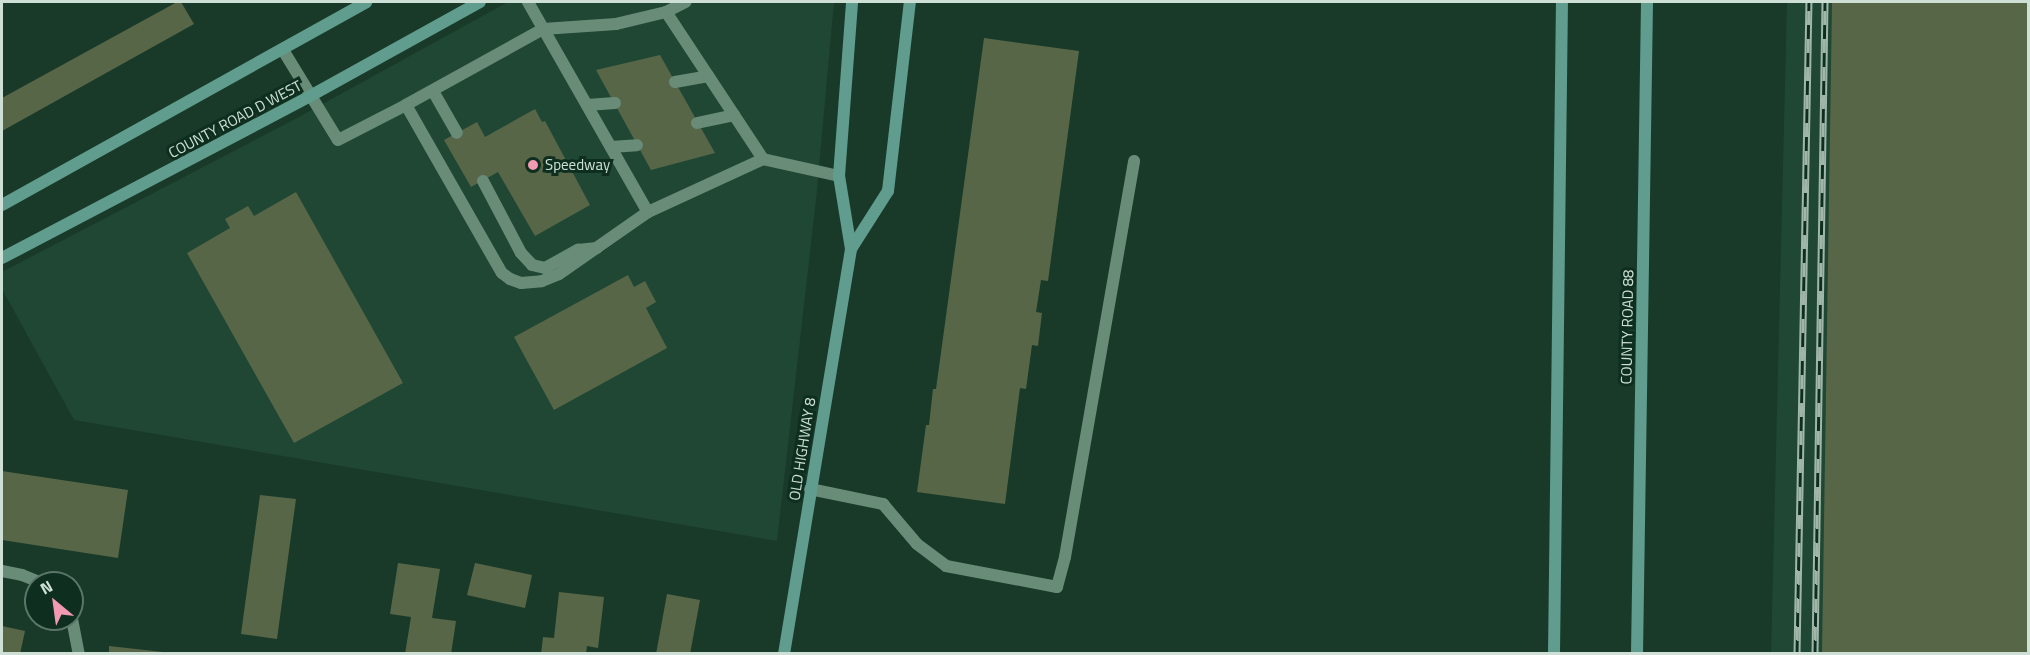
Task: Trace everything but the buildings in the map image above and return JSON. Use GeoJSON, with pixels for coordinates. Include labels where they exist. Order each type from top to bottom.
{"type":"FeatureCollection","features":[{"type":"Feature","properties":{"kind":"main road"},"geometry":{"type":"LineString","coordinates":[[2,205],[366,2]]}},
{"type":"Feature","properties":{"kind":"main road","name":"COUNTY ROAD D WEST"},"geometry":{"type":"LineString","coordinates":[[2,258],[312,95],[480,2]]}},
{"type":"Feature","properties":{"kind":"main road","name":"OLD HIGHWAY 8"},"geometry":{"type":"LineString","coordinates":[[784,654],[851,249],[839,176],[852,2]]}},
{"type":"Feature","properties":{"kind":"main road","name":"OLD HIGHWAY 8"},"geometry":{"type":"LineString","coordinates":[[851,249],[888,191],[910,2]]}},
{"type":"Feature","properties":{"kind":"main road"},"geometry":{"type":"LineString","coordinates":[[1554,654],[1563,2]]}},
{"type":"Feature","properties":{"kind":"main road","name":"COUNTY ROAD 88"},"geometry":{"type":"LineString","coordinates":[[1637,654],[1647,2]]}},
{"type":"Feature","properties":{"kind":"street"},"geometry":{"type":"LineString","coordinates":[[528,2],[648,212]]}},
{"type":"Feature","properties":{"kind":"street"},"geometry":{"type":"LineString","coordinates":[[283,50],[338,140],[433,91],[543,29],[616,24],[666,12],[686,2]]}},
{"type":"Feature","properties":{"kind":"street"},"geometry":{"type":"LineString","coordinates":[[666,12],[763,159]]}},
{"type":"Feature","properties":{"kind":"street"},"geometry":{"type":"LineString","coordinates":[[675,82],[708,76]]}},
{"type":"Feature","properties":{"kind":"street"},"geometry":{"type":"LineString","coordinates":[[433,91],[457,133]]}},
{"type":"Feature","properties":{"kind":"street"},"geometry":{"type":"LineString","coordinates":[[587,105],[615,103]]}},
{"type":"Feature","properties":{"kind":"street"},"geometry":{"type":"LineString","coordinates":[[406,105],[502,273],[521,283],[542,280],[576,265],[648,212],[763,159],[839,176]]}},
{"type":"Feature","properties":{"kind":"street"},"geometry":{"type":"LineString","coordinates":[[698,123],[734,115]]}},
{"type":"Feature","properties":{"kind":"street"},"geometry":{"type":"LineString","coordinates":[[611,147],[638,145]]}},
{"type":"Feature","properties":{"kind":"street"},"geometry":{"type":"LineString","coordinates":[[810,489],[883,504],[917,544],[946,566],[1056,587],[1065,557],[1134,161]]}},
{"type":"Feature","properties":{"kind":"street"},"geometry":{"type":"LineString","coordinates":[[483,181],[521,252],[532,265],[545,267],[578,250],[598,248]]}},
{"type":"Feature","properties":{"kind":"street"},"geometry":{"type":"LineString","coordinates":[[2,571],[24,575]]}},
{"type":"Feature","properties":{"kind":"street"},"geometry":{"type":"LineString","coordinates":[[74,631],[79,654]]}},
{"type":"Feature","properties":{"kind":"shaded area"},"geometry":{"type":"Polygon","coordinates":[[[508,2],[834,2],[816,200],[777,541],[74,420],[2,289],[2,272],[299,117],[508,2]]]}},
{"type":"Feature","properties":{"kind":"shaded area"},"geometry":{"type":"Polygon","coordinates":[[[1787,2],[2028,2],[2028,653],[1771,654],[1787,2]]]}},
{"type":"Feature","properties":{"kind":"railway"},"geometry":{"type":"LineString","coordinates":[[1797,654],[1809,2]]}},
{"type":"Feature","properties":{"kind":"railway"},"geometry":{"type":"LineString","coordinates":[[1815,654],[1825,2]]}},
{"type":"Feature","properties":{"kind":"place","name":"Speedway"},"geometry":{"type":"Point","coordinates":[533,165]}}]}
